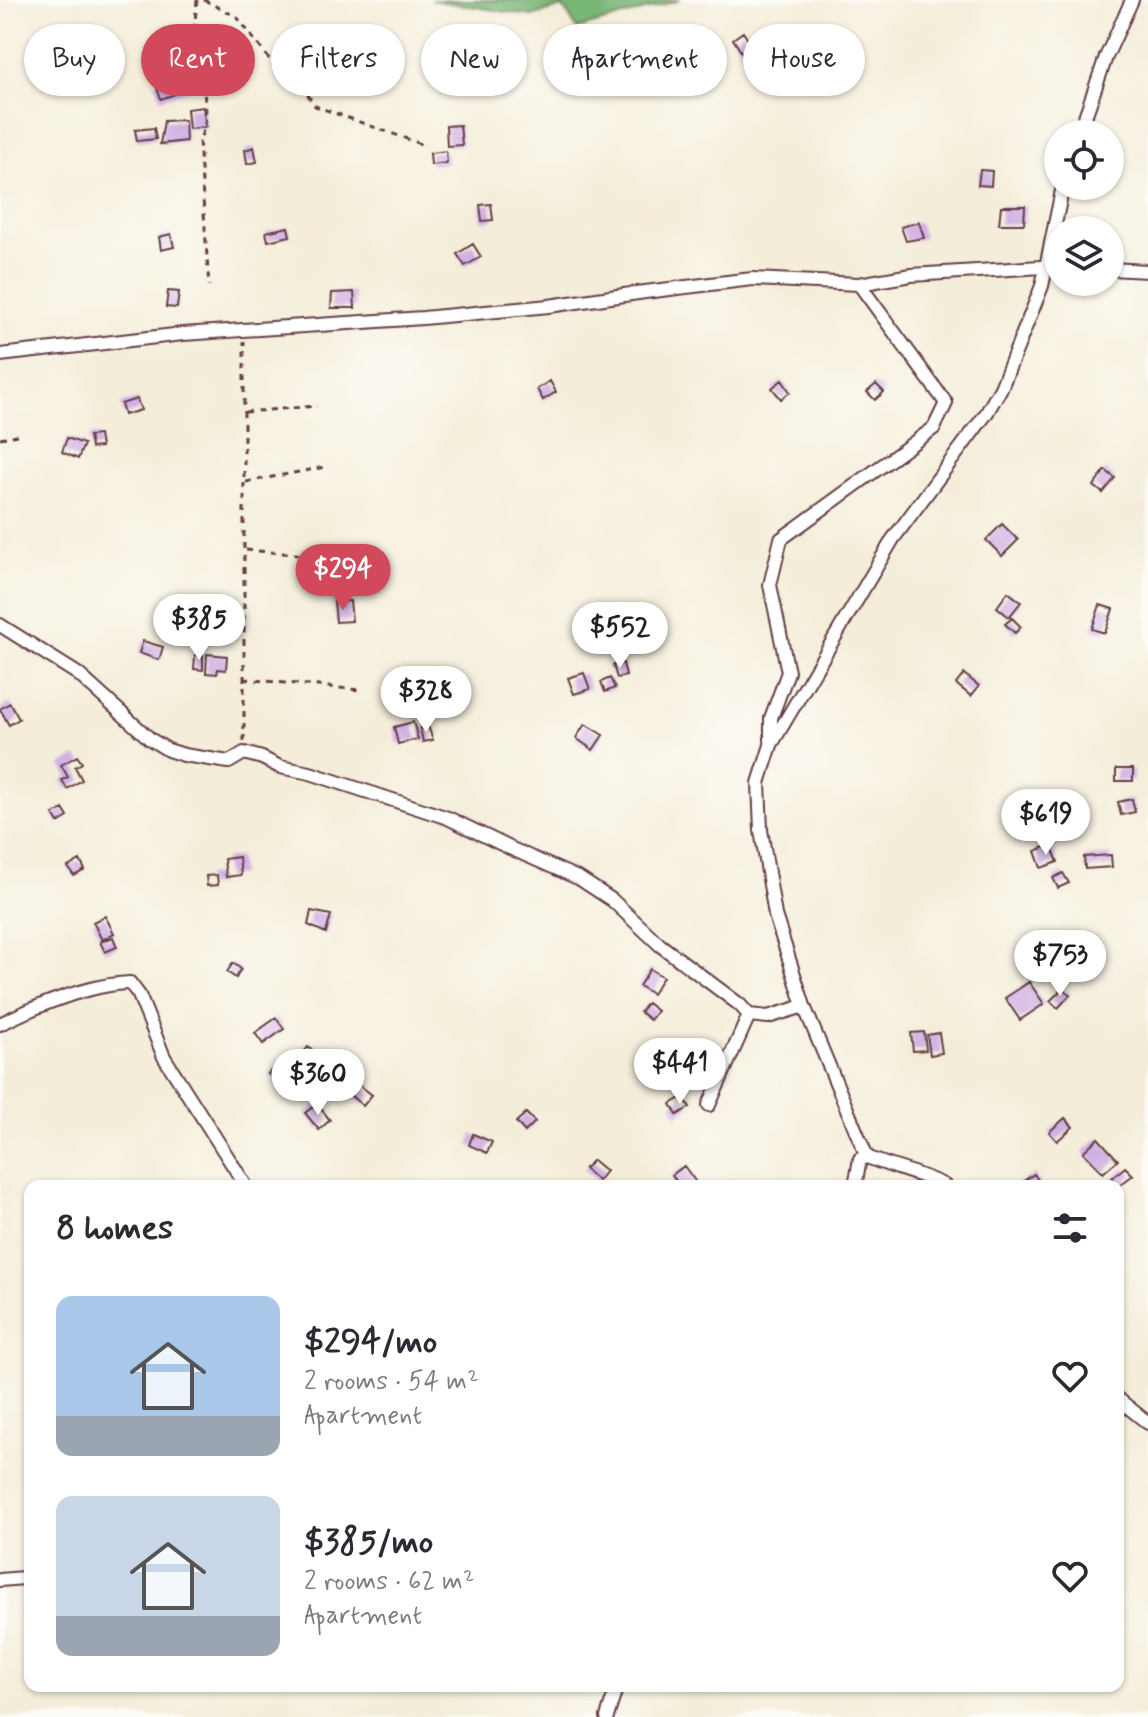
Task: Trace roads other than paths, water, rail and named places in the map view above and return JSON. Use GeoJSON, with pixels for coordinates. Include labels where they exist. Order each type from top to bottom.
{"type":"FeatureCollection","features":[{"type":"Feature","properties":{"kind":"street"},"geometry":{"type":"LineString","coordinates":[[1084,120],[1106,57],[1132,0]]}},
{"type":"Feature","properties":{"kind":"street"},"geometry":{"type":"LineString","coordinates":[[0,355],[244,329],[423,318],[549,306],[752,279],[859,284],[911,275],[1044,266]]}},
{"type":"Feature","properties":{"kind":"street"},"geometry":{"type":"LineString","coordinates":[[1124,270],[1148,271]]}},
{"type":"Feature","properties":{"kind":"street"},"geometry":{"type":"LineString","coordinates":[[867,1157],[804,1006],[775,915],[761,830],[759,783],[771,745],[893,539],[986,414],[1001,388],[1044,282]]}},
{"type":"Feature","properties":{"kind":"street"},"geometry":{"type":"LineString","coordinates":[[771,745],[771,718],[788,672],[770,585],[781,539],[934,428],[946,403],[859,284]]}},
{"type":"Feature","properties":{"kind":"street"},"geometry":{"type":"LineString","coordinates":[[0,625],[78,674],[150,739],[168,750],[229,762],[244,753],[280,767],[310,773],[448,818],[580,879],[612,900],[660,945],[749,1015],[768,1017],[804,1006]]}},
{"type":"Feature","properties":{"kind":"street"},"geometry":{"type":"LineString","coordinates":[[0,1024],[49,1003],[130,983],[139,995],[164,1057],[242,1180]]}},
{"type":"Feature","properties":{"kind":"street"},"geometry":{"type":"LineString","coordinates":[[709,1105],[749,1015]]}},
{"type":"Feature","properties":{"kind":"street"},"geometry":{"type":"LineString","coordinates":[[856,1180],[860,1159],[867,1157],[934,1180]]}},
{"type":"Feature","properties":{"kind":"street"},"geometry":{"type":"LineString","coordinates":[[1124,1404],[1148,1423]]}},
{"type":"Feature","properties":{"kind":"street"},"geometry":{"type":"LineString","coordinates":[[0,1580],[24,1578]]}},
{"type":"Feature","properties":{"kind":"street"},"geometry":{"type":"LineString","coordinates":[[607,1717],[615,1692]]}}]}
